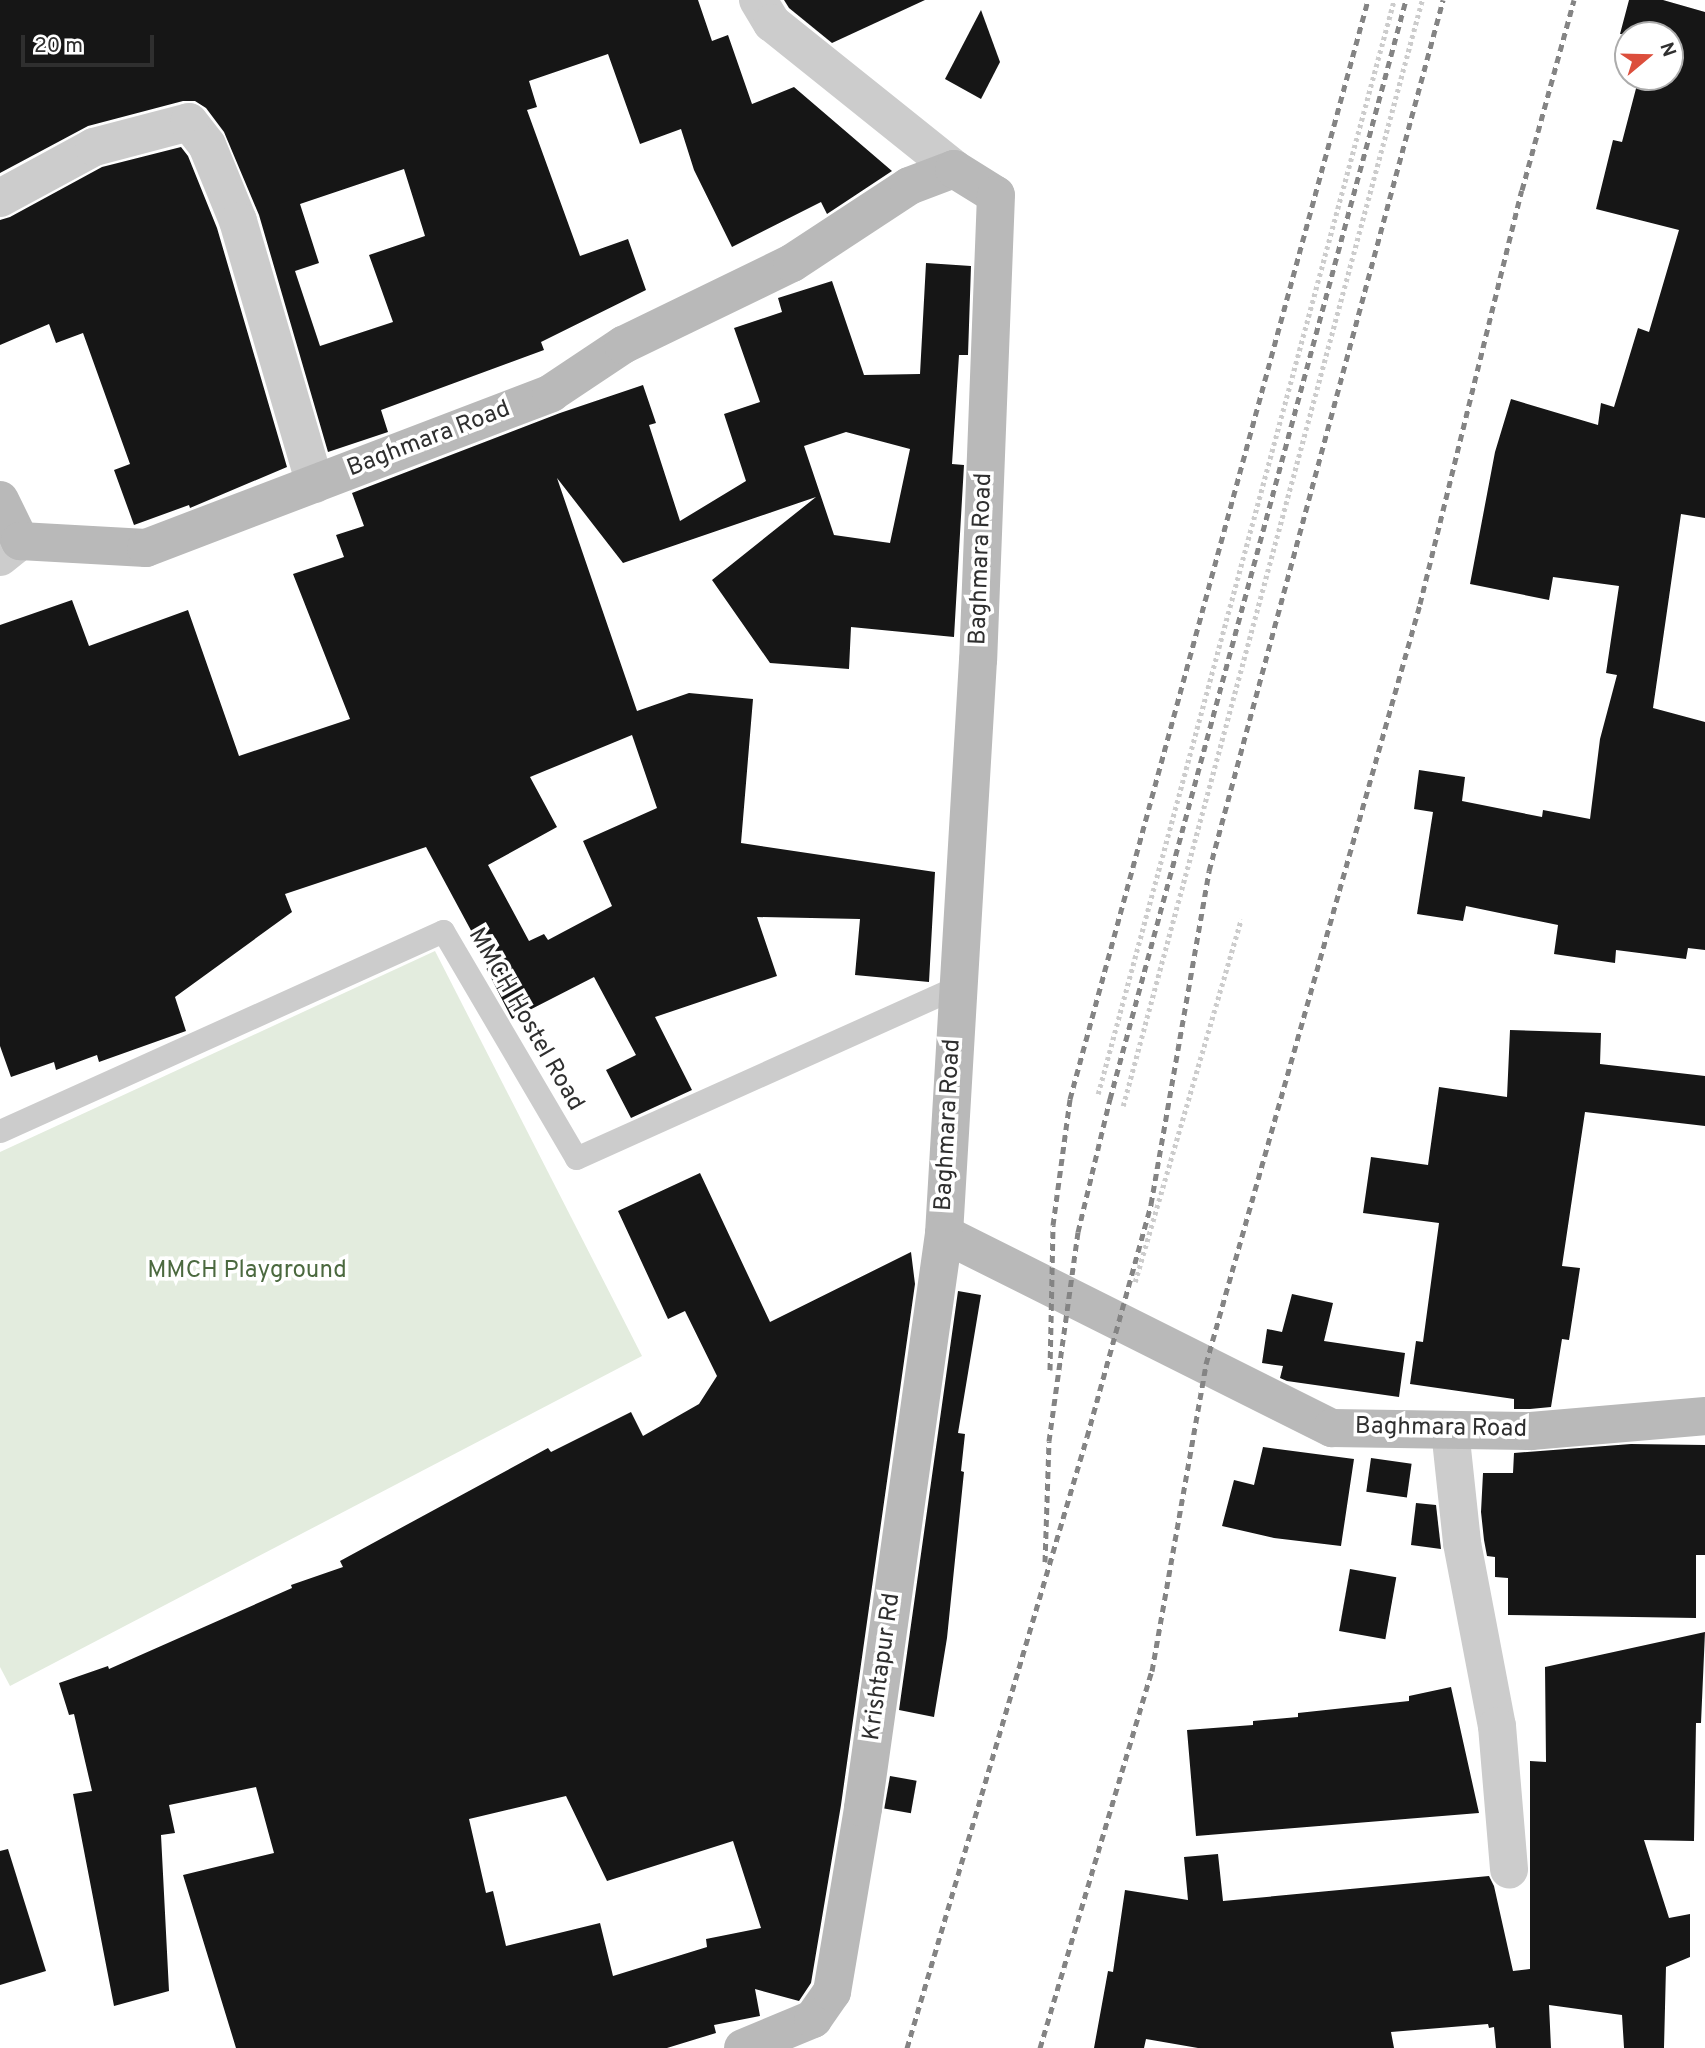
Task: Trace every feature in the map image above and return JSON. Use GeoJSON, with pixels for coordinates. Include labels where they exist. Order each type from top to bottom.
{"type":"FeatureCollection","features":[{"type":"Feature","properties":{"kind":"street"},"geometry":{"type":"LineString","coordinates":[[758,0],[772,23],[954,169]]}},
{"type":"Feature","properties":{"kind":"street"},"geometry":{"type":"LineString","coordinates":[[0,198],[94,147],[189,122],[207,145],[238,221],[314,484]]}},
{"type":"Feature","properties":{"kind":"street","name":"Baghmara Road"},"geometry":{"type":"LineString","coordinates":[[0,500],[10,549],[146,548],[551,393],[622,345],[792,264],[909,186],[954,169],[996,195],[978,660],[956,987],[944,1234],[1332,1428],[1531,1431],[1705,1416]]}},
{"type":"Feature","properties":{"kind":"street","name":"Krishtapur Rd"},"geometry":{"type":"LineString","coordinates":[[743,2048],[813,2019],[832,1992],[863,1808],[944,1234]]}},
{"type":"Feature","properties":{"kind":"street"},"geometry":{"type":"LineString","coordinates":[[1450,1430],[1462,1543],[1497,1726],[1509,1870]]}},
{"type":"Feature","properties":{"kind":"lane","name":"MMCH Hostel Road"},"geometry":{"type":"LineString","coordinates":[[0,1131],[443,930],[576,1158],[956,987]]}},
{"type":"Feature","properties":{"kind":"path"},"geometry":{"type":"LineString","coordinates":[[1098,1094],[1394,0]]}},
{"type":"Feature","properties":{"kind":"path"},"geometry":{"type":"LineString","coordinates":[[1123,1106],[1422,0]]}},
{"type":"Feature","properties":{"kind":"path"},"geometry":{"type":"LineString","coordinates":[[1123,1323],[1241,919]]}},
{"type":"Feature","properties":{"kind":"green space","name":"MMCH Playground"},"geometry":{"type":"Polygon","coordinates":[[[435,951],[642,1356],[10,1686],[0,1667],[0,1152],[435,951]]]}},
{"type":"Feature","properties":{"kind":"building"},"geometry":{"type":"Polygon","coordinates":[[[0,0],[698,0],[712,41],[728,35],[752,104],[794,87],[892,171],[827,214],[821,202],[732,247],[694,170],[681,129],[640,144],[608,54],[529,81],[537,107],[527,110],[580,256],[628,239],[646,290],[541,342],[544,350],[381,410],[388,432],[328,452],[259,215],[224,132],[206,108],[195,101],[183,101],[88,126],[0,173],[0,0]],[[404,169],[300,204],[319,263],[295,271],[320,346],[393,322],[369,255],[425,236],[404,169]]]}},
{"type":"Feature","properties":{"kind":"building"},"geometry":{"type":"Polygon","coordinates":[[[784,0],[925,0],[832,43],[789,8],[784,0]]]}},
{"type":"Feature","properties":{"kind":"building"},"geometry":{"type":"Polygon","coordinates":[[[1629,0],[1663,0],[1705,12],[1705,518],[1681,514],[1653,708],[1705,722],[1705,950],[1688,948],[1686,959],[1616,950],[1615,963],[1554,954],[1558,925],[1466,906],[1463,921],[1417,914],[1433,812],[1414,809],[1419,770],[1465,777],[1462,801],[1542,817],[1543,810],[1590,819],[1600,739],[1617,675],[1606,673],[1619,586],[1553,577],[1549,600],[1470,584],[1495,452],[1511,399],[1598,425],[1601,403],[1614,407],[1638,328],[1649,332],[1679,230],[1596,209],[1613,140],[1622,142],[1635,91],[1684,91],[1684,21],[1623,21],[1629,0]]]}},
{"type":"Feature","properties":{"kind":"building"},"geometry":{"type":"Polygon","coordinates":[[[981,10],[1000,62],[981,99],[945,79],[981,10]]]}},
{"type":"Feature","properties":{"kind":"building"},"geometry":{"type":"Polygon","coordinates":[[[181,147],[188,156],[217,228],[287,467],[190,508],[189,505],[134,525],[114,470],[130,464],[83,333],[56,343],[49,324],[0,345],[0,220],[102,167],[181,147]]]}},
{"type":"Feature","properties":{"kind":"building"},"geometry":{"type":"Polygon","coordinates":[[[926,263],[971,266],[968,355],[959,355],[952,464],[964,465],[954,637],[851,627],[849,669],[770,663],[712,580],[816,497],[623,563],[557,478],[637,711],[689,693],[753,699],[741,843],[935,872],[929,982],[855,975],[860,919],[757,917],[777,976],[655,1017],[692,1090],[631,1118],[606,1070],[636,1055],[594,977],[512,1019],[484,964],[488,962],[426,847],[285,894],[292,912],[175,997],[186,1031],[99,1062],[97,1055],[56,1070],[54,1062],[11,1077],[0,1046],[0,625],[72,600],[89,646],[188,610],[239,756],[350,719],[293,574],[344,557],[336,535],[364,526],[352,493],[560,413],[643,385],[656,423],[649,425],[680,521],[746,481],[724,414],[760,402],[734,328],[782,312],[778,298],[832,281],[864,375],[920,374],[926,263]],[[846,432],[804,446],[834,535],[890,543],[910,449],[846,432]],[[632,735],[530,777],[557,827],[488,865],[529,941],[544,934],[548,940],[612,906],[583,841],[657,808],[632,735]]]}},
{"type":"Feature","properties":{"kind":"building"},"geometry":{"type":"Polygon","coordinates":[[[1510,1030],[1601,1033],[1600,1064],[1705,1076],[1705,1126],[1585,1112],[1562,1266],[1580,1268],[1569,1340],[1562,1339],[1551,1407],[1530,1409],[1514,1409],[1514,1399],[1410,1384],[1416,1341],[1423,1342],[1439,1223],[1363,1213],[1371,1157],[1428,1165],[1439,1087],[1507,1097],[1510,1030]]]}},
{"type":"Feature","properties":{"kind":"building"},"geometry":{"type":"Polygon","coordinates":[[[700,1173],[770,1322],[911,1252],[915,1284],[841,1805],[811,1983],[799,2001],[755,1989],[760,2016],[714,2025],[716,2033],[667,2048],[236,2048],[183,1875],[274,1853],[256,1787],[169,1805],[175,1833],[161,1835],[169,1991],[114,2006],[73,1794],[92,1791],[74,1714],[69,1715],[59,1683],[108,1666],[109,1669],[292,1588],[291,1585],[343,1567],[340,1561],[548,1448],[551,1452],[631,1412],[643,1436],[699,1404],[717,1376],[685,1311],[668,1319],[618,1211],[700,1173]],[[566,1796],[469,1819],[486,1893],[493,1891],[506,1946],[600,1923],[613,1976],[707,1947],[706,1939],[761,1928],[733,1841],[607,1881],[566,1796]]]}},
{"type":"Feature","properties":{"kind":"building"},"geometry":{"type":"Polygon","coordinates":[[[958,1291],[981,1295],[958,1433],[965,1434],[961,1471],[964,1472],[947,1638],[934,1717],[899,1710],[958,1291]]]}},
{"type":"Feature","properties":{"kind":"building"},"geometry":{"type":"Polygon","coordinates":[[[1292,1294],[1333,1303],[1324,1341],[1405,1353],[1399,1397],[1287,1381],[1280,1378],[1283,1366],[1262,1363],[1267,1329],[1282,1332],[1292,1294]]]}},
{"type":"Feature","properties":{"kind":"building"},"geometry":{"type":"Polygon","coordinates":[[[1631,1444],[1705,1445],[1705,1555],[1696,1555],[1696,1618],[1508,1615],[1508,1578],[1495,1577],[1495,1557],[1487,1556],[1484,1540],[1481,1512],[1483,1473],[1513,1473],[1514,1453],[1631,1444]]]}},
{"type":"Feature","properties":{"kind":"building"},"geometry":{"type":"Polygon","coordinates":[[[1263,1447],[1354,1459],[1341,1546],[1274,1538],[1222,1526],[1234,1480],[1254,1485],[1263,1447]]]}},
{"type":"Feature","properties":{"kind":"building"},"geometry":{"type":"Polygon","coordinates":[[[1371,1458],[1412,1464],[1407,1497],[1366,1492],[1371,1458]]]}},
{"type":"Feature","properties":{"kind":"building"},"geometry":{"type":"Polygon","coordinates":[[[1416,1503],[1436,1505],[1441,1549],[1411,1545],[1416,1503]]]}},
{"type":"Feature","properties":{"kind":"building"},"geometry":{"type":"Polygon","coordinates":[[[1350,1569],[1396,1577],[1385,1639],[1339,1631],[1350,1569]]]}},
{"type":"Feature","properties":{"kind":"building"},"geometry":{"type":"Polygon","coordinates":[[[1705,1632],[1701,1723],[1696,1723],[1694,1841],[1644,1840],[1669,1918],[1690,1914],[1690,1957],[1666,1967],[1664,2048],[1624,2048],[1622,2015],[1549,2005],[1551,2048],[1496,2048],[1494,2027],[1489,2028],[1488,2024],[1391,2032],[1394,2048],[1198,2048],[1146,2039],[1144,2048],[1094,2048],[1108,1971],[1113,1972],[1125,1890],[1188,1900],[1184,1857],[1218,1854],[1223,1901],[1489,1876],[1494,1886],[1513,1971],[1530,1969],[1530,1761],[1546,1762],[1545,1667],[1705,1632]]]}},
{"type":"Feature","properties":{"kind":"building"},"geometry":{"type":"Polygon","coordinates":[[[1451,1687],[1479,1813],[1196,1836],[1187,1730],[1253,1725],[1253,1721],[1298,1717],[1298,1713],[1409,1701],[1409,1696],[1451,1687]]]}},
{"type":"Feature","properties":{"kind":"building"},"geometry":{"type":"Polygon","coordinates":[[[890,1776],[917,1781],[911,1813],[884,1808],[890,1776]]]}},
{"type":"Feature","properties":{"kind":"building"},"geometry":{"type":"Polygon","coordinates":[[[8,1849],[46,1971],[0,1985],[0,1851],[8,1849]]]}},
{"type":"Feature","properties":{"kind":"railway"},"geometry":{"type":"LineString","coordinates":[[1050,1370],[1053,1225],[1070,1099],[1368,0]]}},
{"type":"Feature","properties":{"kind":"railway"},"geometry":{"type":"LineString","coordinates":[[1045,1562],[1049,1441],[1078,1232],[1110,1099],[1406,0]]}},
{"type":"Feature","properties":{"kind":"railway"},"geometry":{"type":"LineString","coordinates":[[907,2048],[1087,1437],[1151,1204],[1209,871],[1443,0]]}},
{"type":"Feature","properties":{"kind":"railway"},"geometry":{"type":"LineString","coordinates":[[1040,2048],[1152,1671],[1206,1364],[1420,604],[1522,190],[1574,0]]}}]}
